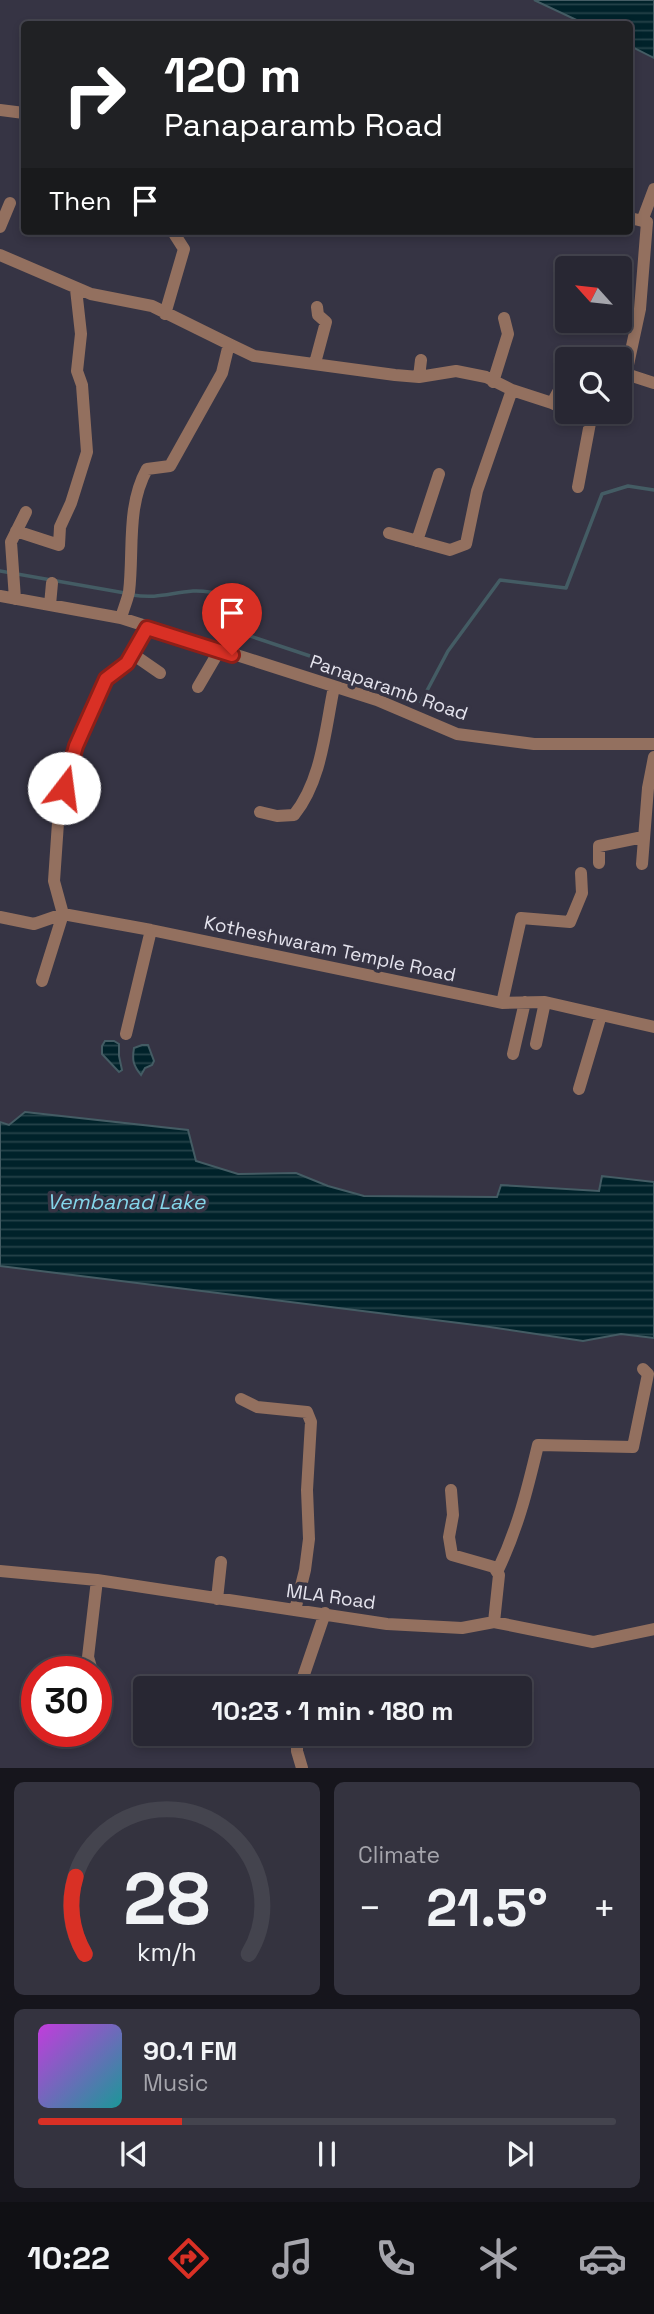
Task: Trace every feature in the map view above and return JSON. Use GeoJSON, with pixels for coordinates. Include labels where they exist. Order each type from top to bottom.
{"type":"FeatureCollection","features":[{"type":"Feature","properties":{"kind":"street"},"geometry":{"type":"LineString","coordinates":[[0,110],[21,113]]}},
{"type":"Feature","properties":{"kind":"street"},"geometry":{"type":"LineString","coordinates":[[630,347],[640,309],[647,222],[636,219],[654,189]]}},
{"type":"Feature","properties":{"kind":"street"},"geometry":{"type":"LineString","coordinates":[[0,227],[10,203]]}},
{"type":"Feature","properties":{"kind":"street"},"geometry":{"type":"LineString","coordinates":[[164,314],[184,249],[175,235]]}},
{"type":"Feature","properties":{"kind":"street"},"geometry":{"type":"LineString","coordinates":[[0,255],[76,289],[152,306],[254,356],[419,377],[456,371],[486,377],[512,390],[555,404]]}},
{"type":"Feature","properties":{"kind":"street"},"geometry":{"type":"LineString","coordinates":[[16,531],[59,545],[60,527],[71,503],[87,452],[82,385],[76,371],[81,334],[76,289]]}},
{"type":"Feature","properties":{"kind":"street"},"geometry":{"type":"LineString","coordinates":[[315,363],[326,322],[318,315],[317,307]]}},
{"type":"Feature","properties":{"kind":"street"},"geometry":{"type":"LineString","coordinates":[[493,382],[508,334],[504,318]]}},
{"type":"Feature","properties":{"kind":"street"},"geometry":{"type":"LineString","coordinates":[[121,618],[128,594],[134,505],[140,483],[147,469],[170,466],[222,373],[229,344]]}},
{"type":"Feature","properties":{"kind":"street"},"geometry":{"type":"LineString","coordinates":[[419,377],[421,360]]}},
{"type":"Feature","properties":{"kind":"street"},"geometry":{"type":"LineString","coordinates":[[632,376],[654,383]]}},
{"type":"Feature","properties":{"kind":"street"},"geometry":{"type":"LineString","coordinates":[[388,533],[450,550],[466,544],[477,491],[512,390]]}},
{"type":"Feature","properties":{"kind":"street"},"geometry":{"type":"LineString","coordinates":[[552,403],[555,398]]}},
{"type":"Feature","properties":{"kind":"street"},"geometry":{"type":"LineString","coordinates":[[578,487],[590,424]]}},
{"type":"Feature","properties":{"kind":"street"},"geometry":{"type":"LineString","coordinates":[[417,541],[439,474]]}},
{"type":"Feature","properties":{"kind":"street"},"geometry":{"type":"LineString","coordinates":[[15,599],[11,542],[26,512]]}},
{"type":"Feature","properties":{"kind":"street"},"geometry":{"type":"LineString","coordinates":[[50,605],[52,583]]}},
{"type":"Feature","properties":{"kind":"street","name":"Panaparamb Road"},"geometry":{"type":"LineString","coordinates":[[0,596],[121,618],[377,700],[457,734],[534,744],[654,744]]}},
{"type":"Feature","properties":{"kind":"street"},"geometry":{"type":"LineString","coordinates":[[42,981],[63,914],[54,881],[59,808],[76,746],[106,679],[127,663],[147,628]]}},
{"type":"Feature","properties":{"kind":"street"},"geometry":{"type":"LineString","coordinates":[[198,687],[219,651]]}},
{"type":"Feature","properties":{"kind":"street"},"geometry":{"type":"LineString","coordinates":[[134,654],[160,673]]}},
{"type":"Feature","properties":{"kind":"street"},"geometry":{"type":"LineString","coordinates":[[260,812],[277,816],[294,815],[304,802],[314,782],[334,687]]}},
{"type":"Feature","properties":{"kind":"street"},"geometry":{"type":"LineString","coordinates":[[642,864],[648,788],[654,757]]}},
{"type":"Feature","properties":{"kind":"street"},"geometry":{"type":"LineString","coordinates":[[599,863],[599,846],[643,837]]}},
{"type":"Feature","properties":{"kind":"street"},"geometry":{"type":"LineString","coordinates":[[502,1003],[521,918],[570,922],[582,893],[581,873]]}},
{"type":"Feature","properties":{"kind":"street","name":"Kotheshwaram Temple Road"},"geometry":{"type":"LineString","coordinates":[[0,917],[34,924],[63,914],[502,1003],[545,1002],[654,1027]]}},
{"type":"Feature","properties":{"kind":"street"},"geometry":{"type":"LineString","coordinates":[[126,1034],[151,930]]}},
{"type":"Feature","properties":{"kind":"street"},"geometry":{"type":"LineString","coordinates":[[513,1054],[524,1002]]}},
{"type":"Feature","properties":{"kind":"street"},"geometry":{"type":"LineString","coordinates":[[536,1044],[545,1002]]}},
{"type":"Feature","properties":{"kind":"street"},"geometry":{"type":"LineString","coordinates":[[579,1089],[601,1015]]}},
{"type":"Feature","properties":{"kind":"street"},"geometry":{"type":"LineString","coordinates":[[497,1572],[522,1513],[538,1445],[633,1447],[648,1374],[643,1368]]}},
{"type":"Feature","properties":{"kind":"street"},"geometry":{"type":"LineString","coordinates":[[241,1399],[257,1407],[306,1412],[311,1422],[307,1490],[309,1539],[295,1610]]}},
{"type":"Feature","properties":{"kind":"street"},"geometry":{"type":"LineString","coordinates":[[451,1490],[453,1515],[449,1537],[452,1555],[494,1567],[499,1575],[494,1622]]}},
{"type":"Feature","properties":{"kind":"street"},"geometry":{"type":"LineString","coordinates":[[217,1599],[221,1562]]}},
{"type":"Feature","properties":{"kind":"street"},"geometry":{"type":"LineString","coordinates":[[0,1572],[0,1583]]}},
{"type":"Feature","properties":{"kind":"street","name":"MLA Road"},"geometry":{"type":"LineString","coordinates":[[0,1572],[97,1580],[387,1624],[462,1628],[494,1622],[593,1642],[654,1629]]}},
{"type":"Feature","properties":{"kind":"street"},"geometry":{"type":"LineString","coordinates":[[88,1656],[97,1580]]}},
{"type":"Feature","properties":{"kind":"street"},"geometry":{"type":"LineString","coordinates":[[303,1676],[325,1613]]}},
{"type":"Feature","properties":{"kind":"street"},"geometry":{"type":"LineString","coordinates":[[297,1746],[302,1768]]}},
{"type":"Feature","properties":{"kind":"water"},"geometry":{"type":"Polygon","coordinates":[[[534,0],[654,0],[654,58],[633,48],[633,21],[579,21],[534,0]]]}},
{"type":"Feature","properties":{"kind":"water"},"geometry":{"type":"Polygon","coordinates":[[[105,1041],[119,1044],[122,1070],[119,1072],[102,1054],[105,1041]]]}},
{"type":"Feature","properties":{"kind":"water"},"geometry":{"type":"Polygon","coordinates":[[[148,1045],[154,1061],[141,1075],[133,1056],[134,1048],[148,1045]]]}},
{"type":"Feature","properties":{"kind":"water","name":"Vembanad Lake"},"geometry":{"type":"Polygon","coordinates":[[[25,1112],[188,1130],[196,1161],[238,1174],[296,1173],[364,1196],[497,1197],[501,1185],[599,1191],[602,1176],[654,1182],[654,1338],[621,1334],[583,1341],[483,1326],[0,1266],[0,1122],[9,1125],[25,1112]]]}},
{"type":"Feature","properties":{"kind":"waterway"},"geometry":{"type":"LineString","coordinates":[[132,595],[156,596],[199,591],[242,598],[232,630],[310,656],[333,669],[383,685],[421,702],[448,651],[500,580],[566,588],[602,494],[628,486],[654,490]]}},
{"type":"Feature","properties":{"kind":"waterway"},"geometry":{"type":"LineString","coordinates":[[0,571],[125,593]]}},
{"type":"Feature","properties":{"kind":"route"},"geometry":{"type":"LineString","coordinates":[[64,788],[76,746],[106,679],[127,663],[147,628],[232,655]]}}]}
